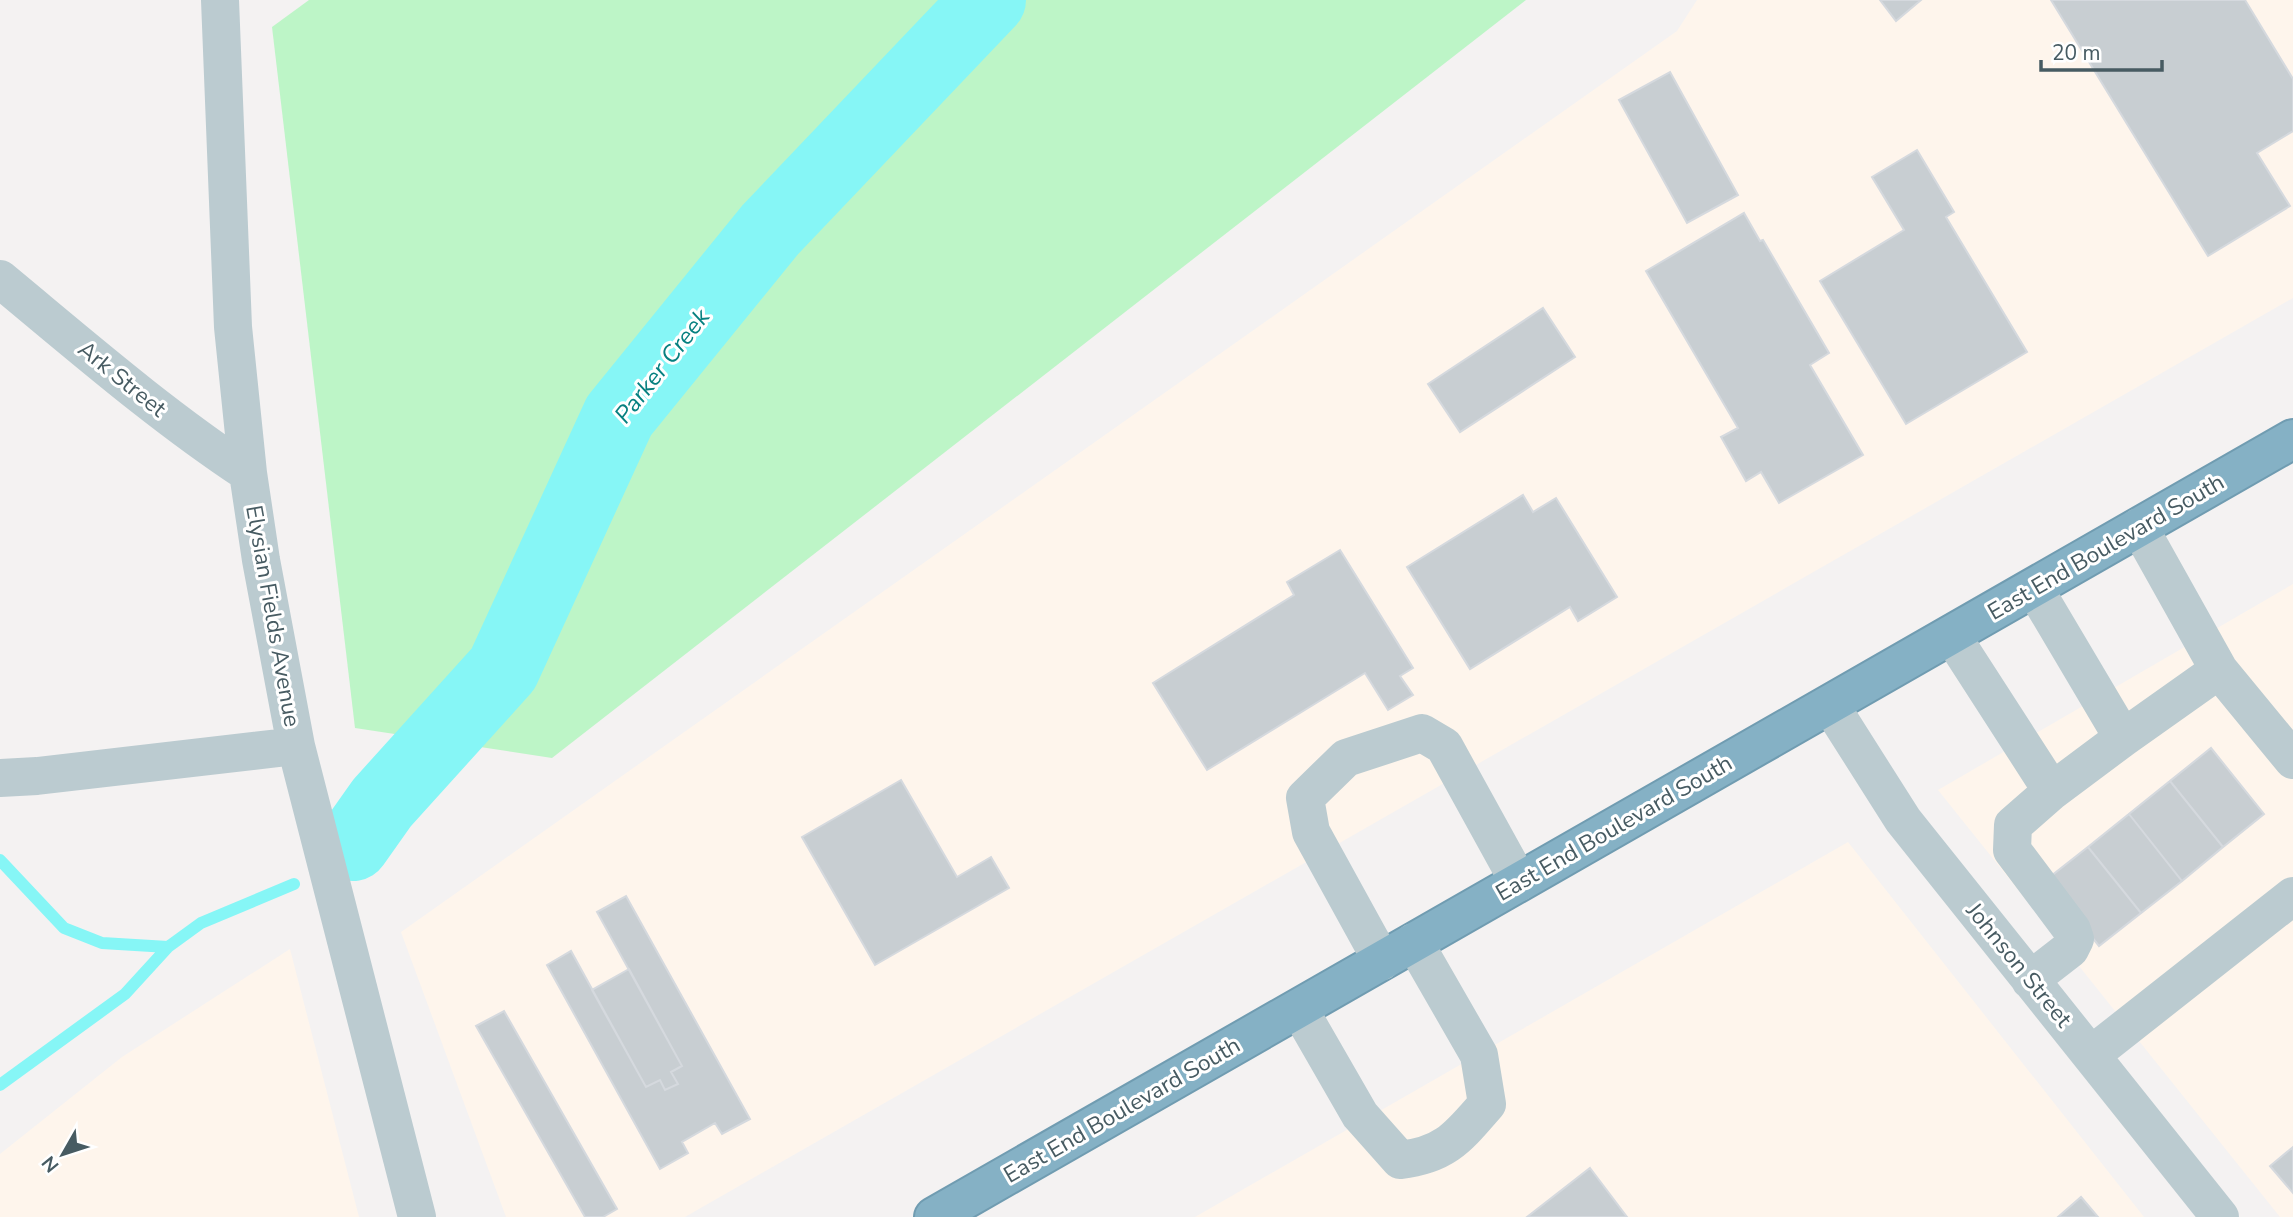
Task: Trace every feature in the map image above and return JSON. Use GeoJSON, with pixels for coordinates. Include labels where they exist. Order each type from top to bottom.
{"type":"FeatureCollection","features":[{"type":"Feature","properties":{"kind":"highway","name":"East End Boulevard South"},"geometry":{"type":"LineString","coordinates":[[934,1217],[2293,439]]}},
{"type":"Feature","properties":{"kind":"street","name":"Elysian Fields Avenue"},"geometry":{"type":"LineString","coordinates":[[220,0],[233,327],[248,473],[261,560],[296,746],[417,1217]]}},
{"type":"Feature","properties":{"kind":"street","name":"Ark Street"},"geometry":{"type":"LineString","coordinates":[[0,279],[198,440],[248,473]]}},
{"type":"Feature","properties":{"kind":"street"},"geometry":{"type":"LineString","coordinates":[[2139,527],[2219,670],[2293,760]]}},
{"type":"Feature","properties":{"kind":"street"},"geometry":{"type":"LineString","coordinates":[[2034,588],[2123,738]]}},
{"type":"Feature","properties":{"kind":"street"},"geometry":{"type":"LineString","coordinates":[[1952,636],[2052,791]]}},
{"type":"Feature","properties":{"kind":"street"},"geometry":{"type":"LineString","coordinates":[[2031,979],[2070,949],[2074,939],[2072,930],[2012,850],[2013,825],[2052,791],[2219,670]]}},
{"type":"Feature","properties":{"kind":"street","name":"Johnson Street"},"geometry":{"type":"LineString","coordinates":[[1830,705],[1903,820],[2220,1217]]}},
{"type":"Feature","properties":{"kind":"street"},"geometry":{"type":"LineString","coordinates":[[1299,1009],[1360,1115],[1401,1160],[1422,1158],[1455,1141],[1487,1104],[1479,1055],[1398,952],[1311,832],[1305,798],[1346,758],[1422,733],[1444,746],[1519,882]]}},
{"type":"Feature","properties":{"kind":"street"},"geometry":{"type":"LineString","coordinates":[[0,778],[296,746]]}},
{"type":"Feature","properties":{"kind":"street"},"geometry":{"type":"LineString","coordinates":[[2091,1055],[2292,899]]}},
{"type":"Feature","properties":{"kind":"shaded area"},"geometry":{"type":"Polygon","coordinates":[[[1697,0],[2293,0],[2293,298],[685,1217],[506,1217],[401,932],[1677,31],[1697,0]]]}},
{"type":"Feature","properties":{"kind":"shaded area"},"geometry":{"type":"Polygon","coordinates":[[[2293,584],[2293,1217],[2280,1217],[1938,790],[2293,584]]]}},
{"type":"Feature","properties":{"kind":"shaded area"},"geometry":{"type":"Polygon","coordinates":[[[1848,842],[2144,1217],[1195,1217],[1848,842]]]}},
{"type":"Feature","properties":{"kind":"shaded area"},"geometry":{"type":"Polygon","coordinates":[[[290,949],[359,1217],[0,1217],[0,1154],[122,1057],[290,949]]]}},
{"type":"Feature","properties":{"kind":"green space"},"geometry":{"type":"Polygon","coordinates":[[[309,0],[1526,0],[552,758],[355,728],[272,27],[309,0]]]}},
{"type":"Feature","properties":{"kind":"building"},"geometry":{"type":"Polygon","coordinates":[[[1880,0],[1921,0],[1896,21],[1880,0]]]}},
{"type":"Feature","properties":{"kind":"building"},"geometry":{"type":"Polygon","coordinates":[[[2051,0],[2245,0],[2293,79],[2293,131],[2257,153],[2290,206],[2208,256],[2051,0]]]}},
{"type":"Feature","properties":{"kind":"building"},"geometry":{"type":"Polygon","coordinates":[[[1670,72],[1738,195],[1687,223],[1619,100],[1670,72]]]}},
{"type":"Feature","properties":{"kind":"building"},"geometry":{"type":"Polygon","coordinates":[[[1917,150],[1954,212],[1946,217],[2027,352],[1906,424],[1820,281],[1904,230],[1872,177],[1917,150]]]}},
{"type":"Feature","properties":{"kind":"building"},"geometry":{"type":"Polygon","coordinates":[[[1744,213],[1760,241],[1763,240],[1829,353],[1810,365],[1863,455],[1779,503],[1761,472],[1746,481],[1721,437],[1738,428],[1646,271],[1744,213]]]}},
{"type":"Feature","properties":{"kind":"building"},"geometry":{"type":"Polygon","coordinates":[[[1543,308],[1575,357],[1460,432],[1428,384],[1543,308]]]}},
{"type":"Feature","properties":{"kind":"building"},"geometry":{"type":"Polygon","coordinates":[[[1523,495],[1533,512],[1556,498],[1617,597],[1578,621],[1570,607],[1470,669],[1407,567],[1523,495]]]}},
{"type":"Feature","properties":{"kind":"building"},"geometry":{"type":"Polygon","coordinates":[[[1340,550],[1413,668],[1400,676],[1413,695],[1388,710],[1365,673],[1207,770],[1153,683],[1294,595],[1287,582],[1340,550]]]}},
{"type":"Feature","properties":{"kind":"building"},"geometry":{"type":"Polygon","coordinates":[[[2211,748],[2264,814],[2223,847],[2170,781],[2211,748]]]}},
{"type":"Feature","properties":{"kind":"building"},"geometry":{"type":"Polygon","coordinates":[[[901,780],[957,877],[991,857],[1009,888],[875,965],[802,837],[901,780]]]}},
{"type":"Feature","properties":{"kind":"building"},"geometry":{"type":"Polygon","coordinates":[[[2170,781],[2223,847],[2182,881],[2129,814],[2170,781]]]}},
{"type":"Feature","properties":{"kind":"building"},"geometry":{"type":"Polygon","coordinates":[[[2129,814],[2182,881],[2141,913],[2088,847],[2129,814]]]}},
{"type":"Feature","properties":{"kind":"building"},"geometry":{"type":"Polygon","coordinates":[[[2088,847],[2141,913],[2099,946],[2046,880],[2088,847]]]}},
{"type":"Feature","properties":{"kind":"building"},"geometry":{"type":"Polygon","coordinates":[[[626,896],[750,1119],[722,1134],[715,1123],[682,1142],[688,1153],[660,1169],[547,965],[571,951],[646,1087],[660,1080],[665,1090],[678,1084],[671,1072],[682,1066],[597,912],[626,896]]]}},
{"type":"Feature","properties":{"kind":"building"},"geometry":{"type":"Polygon","coordinates":[[[629,969],[682,1066],[671,1072],[678,1084],[665,1090],[660,1080],[646,1087],[592,990],[629,969]]]}},
{"type":"Feature","properties":{"kind":"building"},"geometry":{"type":"Polygon","coordinates":[[[504,1011],[617,1209],[603,1217],[585,1217],[476,1026],[504,1011]]]}},
{"type":"Feature","properties":{"kind":"building"},"geometry":{"type":"Polygon","coordinates":[[[2293,1147],[2293,1193],[2270,1166],[2293,1147]]]}},
{"type":"Feature","properties":{"kind":"building"},"geometry":{"type":"Polygon","coordinates":[[[1590,1168],[1627,1217],[1527,1217],[1590,1168]]]}},
{"type":"Feature","properties":{"kind":"building"},"geometry":{"type":"Polygon","coordinates":[[[2081,1197],[2098,1217],[2058,1217],[2081,1197]]]}},
{"type":"Feature","properties":{"kind":"waterway","name":"Parker Creek"},"geometry":{"type":"LineString","coordinates":[[353,844],[382,803],[503,669],[619,416],[770,230],[989,0]]}},
{"type":"Feature","properties":{"kind":"waterway","name":"Parker Creek"},"geometry":{"type":"LineString","coordinates":[[0,860],[64,928],[102,943],[168,947],[201,923],[294,884]]}},
{"type":"Feature","properties":{"kind":"waterway"},"geometry":{"type":"LineString","coordinates":[[0,1085],[125,994],[168,947]]}}]}
